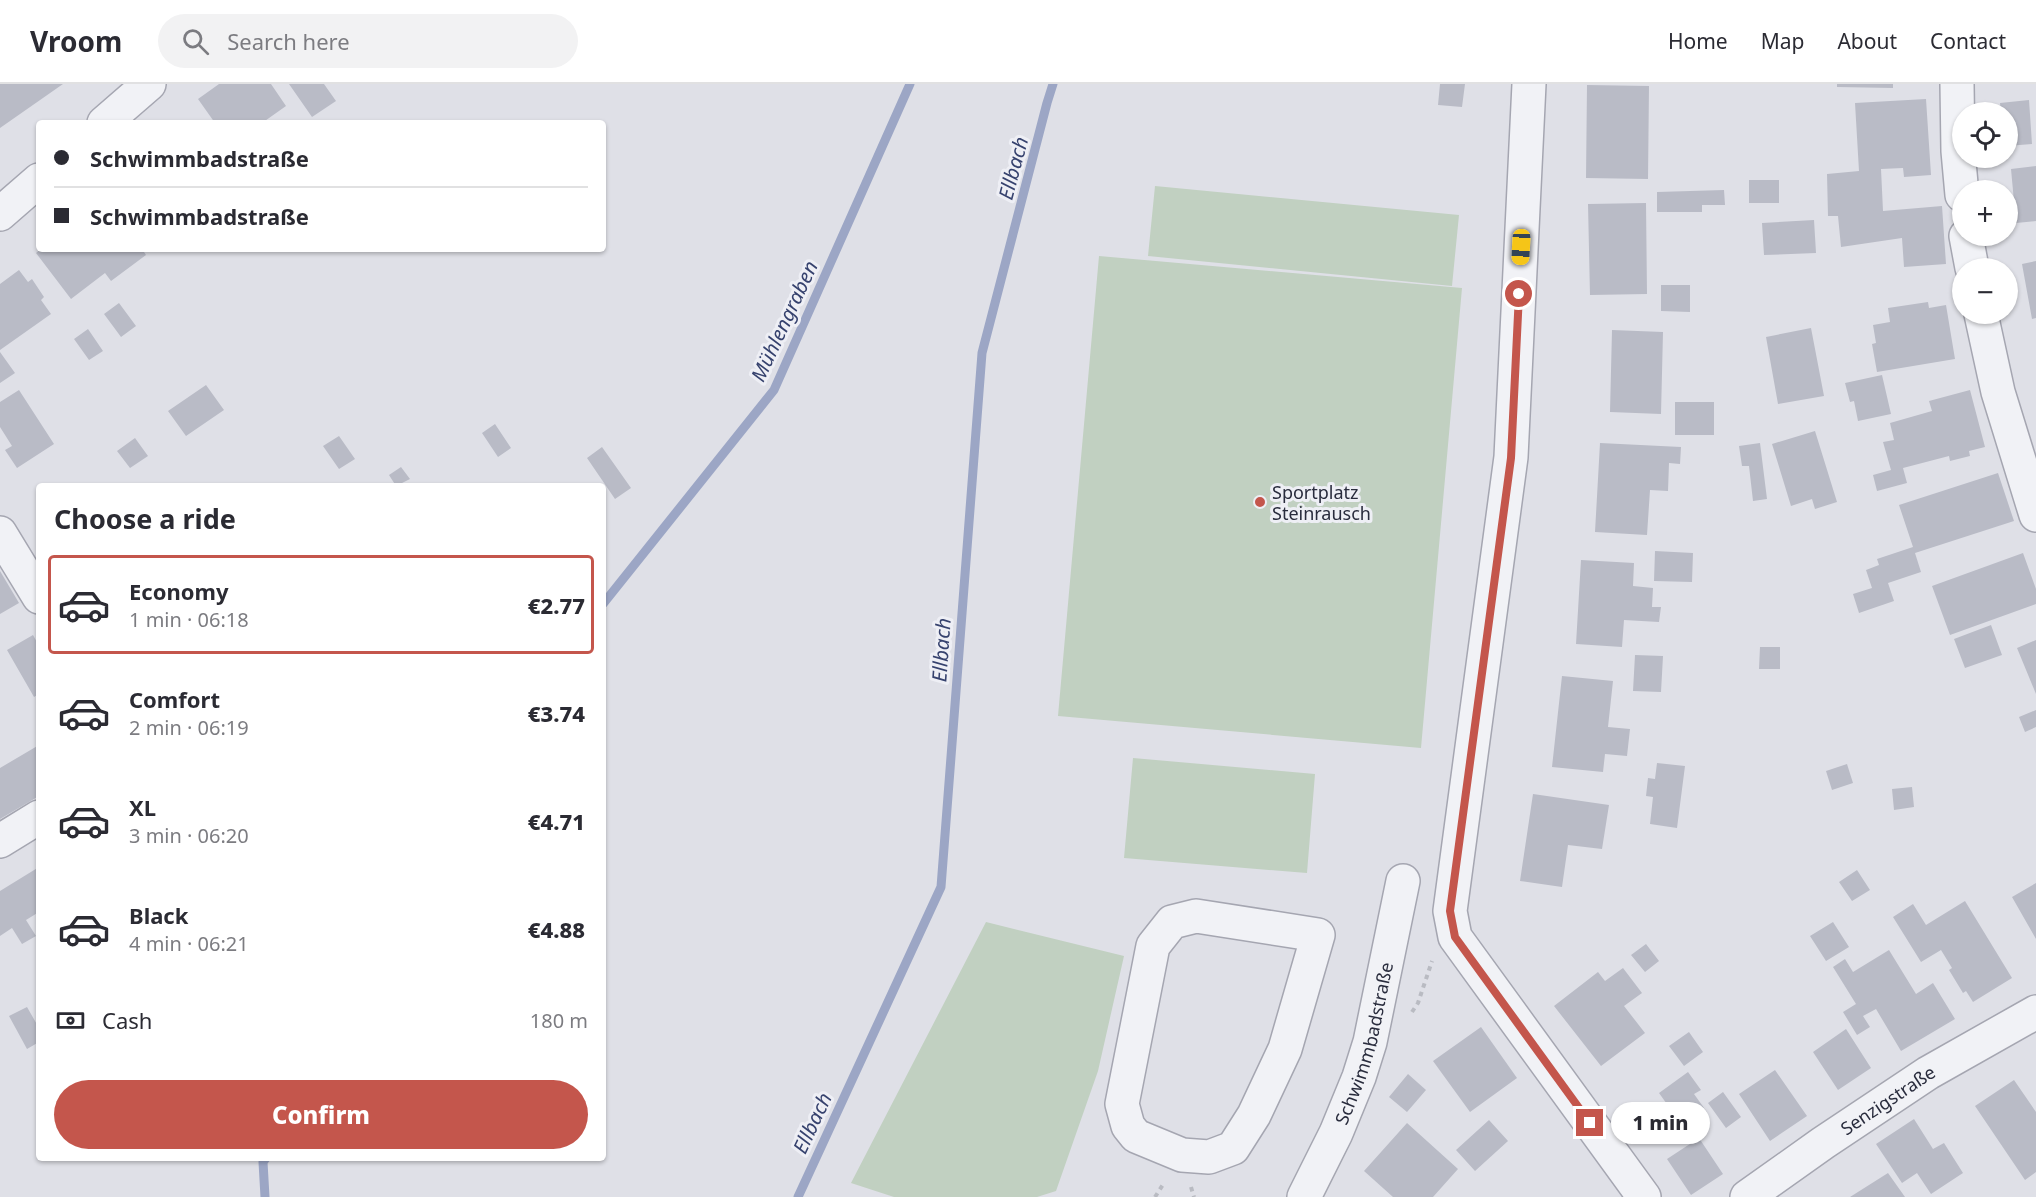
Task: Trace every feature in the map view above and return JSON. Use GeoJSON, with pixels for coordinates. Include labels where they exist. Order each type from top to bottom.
{"type":"FeatureCollection","features":[{"type":"Feature","properties":{"kind":"street"},"geometry":{"type":"LineString","coordinates":[[107,120],[148,84]]}},
{"type":"Feature","properties":{"kind":"street"},"geometry":{"type":"LineString","coordinates":[[1529,84],[1511,458],[1450,911],[1455,937],[1644,1197]]}},
{"type":"Feature","properties":{"kind":"street"},"geometry":{"type":"LineString","coordinates":[[1957,84],[1961,180]]}},
{"type":"Feature","properties":{"kind":"street"},"geometry":{"type":"LineString","coordinates":[[0,214],[36,183]]}},
{"type":"Feature","properties":{"kind":"street"},"geometry":{"type":"LineString","coordinates":[[1983,324],[1998,392],[2036,515]]}},
{"type":"Feature","properties":{"kind":"street"},"geometry":{"type":"LineString","coordinates":[[0,533],[36,592]]}},
{"type":"Feature","properties":{"kind":"street"},"geometry":{"type":"LineString","coordinates":[[0,841],[36,819]]}},
{"type":"Feature","properties":{"kind":"street","name":"Schwimmbadstraße"},"geometry":{"type":"LineString","coordinates":[[1304,1197],[1336,1134],[1362,1068],[1370,1042],[1403,881]]}},
{"type":"Feature","properties":{"kind":"street"},"geometry":{"type":"LineString","coordinates":[[1196,916],[1318,934],[1285,1049],[1254,1115],[1233,1148],[1209,1157],[1182,1155],[1136,1136],[1128,1126],[1122,1104],[1153,946],[1172,921],[1196,916]]}},
{"type":"Feature","properties":{"kind":"street","name":"Senzigstraße"},"geometry":{"type":"LineString","coordinates":[[1747,1197],[1928,1073],[2036,1012]]}},
{"type":"Feature","properties":{"kind":"path"},"geometry":{"type":"LineString","coordinates":[[1407,1019],[1418,1003],[1450,911]]}},
{"type":"Feature","properties":{"kind":"green space"},"geometry":{"type":"Polygon","coordinates":[[[1155,186],[1459,215],[1452,286],[1148,256],[1155,186]]]}},
{"type":"Feature","properties":{"kind":"green space","name":"Sportplatz Steinrausch"},"geometry":{"type":"Polygon","coordinates":[[[1099,256],[1462,288],[1421,748],[1058,716],[1099,256]]]}},
{"type":"Feature","properties":{"kind":"green space"},"geometry":{"type":"Polygon","coordinates":[[[1133,758],[1315,774],[1307,873],[1124,858],[1133,758]]]}},
{"type":"Feature","properties":{"kind":"green space"},"geometry":{"type":"Polygon","coordinates":[[[986,922],[1124,956],[1098,1071],[1056,1191],[1037,1197],[894,1197],[851,1183],[986,922]]]}},
{"type":"Feature","properties":{"kind":"building"},"geometry":{"type":"Polygon","coordinates":[[[0,84],[63,84],[0,128],[0,84]]]}},
{"type":"Feature","properties":{"kind":"building"},"geometry":{"type":"Polygon","coordinates":[[[219,84],[271,84],[286,106],[266,120],[213,120],[198,99],[219,84]]]}},
{"type":"Feature","properties":{"kind":"building"},"geometry":{"type":"Polygon","coordinates":[[[289,84],[324,84],[336,101],[312,117],[289,84]]]}},
{"type":"Feature","properties":{"kind":"building"},"geometry":{"type":"Polygon","coordinates":[[[1440,84],[1465,84],[1462,107],[1438,105],[1440,84]]]}},
{"type":"Feature","properties":{"kind":"building"},"geometry":{"type":"Polygon","coordinates":[[[1837,84],[1893,84],[1893,88],[1837,87],[1837,84]]]}},
{"type":"Feature","properties":{"kind":"building"},"geometry":{"type":"Polygon","coordinates":[[[1587,85],[1649,86],[1648,179],[1586,178],[1587,85]]]}},
{"type":"Feature","properties":{"kind":"building"},"geometry":{"type":"Polygon","coordinates":[[[1926,99],[1931,175],[1904,177],[1903,168],[1881,169],[1883,211],[1942,206],[1946,264],[1904,267],[1902,238],[1841,247],[1838,216],[1828,216],[1827,174],[1859,171],[1855,103],[1926,99]]]}},
{"type":"Feature","properties":{"kind":"building"},"geometry":{"type":"Polygon","coordinates":[[[2029,100],[2032,144],[2018,145],[2018,102],[2010,102],[2029,100]]]}},
{"type":"Feature","properties":{"kind":"building"},"geometry":{"type":"Polygon","coordinates":[[[2036,166],[2036,221],[2018,223],[2018,180],[2012,180],[2011,169],[2036,166]]]}},
{"type":"Feature","properties":{"kind":"building"},"geometry":{"type":"Polygon","coordinates":[[[1749,180],[1779,180],[1779,203],[1749,203],[1749,180]]]}},
{"type":"Feature","properties":{"kind":"building"},"geometry":{"type":"Polygon","coordinates":[[[1724,190],[1725,205],[1702,205],[1702,212],[1657,212],[1657,192],[1724,190]]]}},
{"type":"Feature","properties":{"kind":"building"},"geometry":{"type":"Polygon","coordinates":[[[1646,203],[1647,294],[1590,295],[1588,204],[1646,203]]]}},
{"type":"Feature","properties":{"kind":"building"},"geometry":{"type":"Polygon","coordinates":[[[1814,220],[1816,253],[1764,255],[1762,223],[1814,220]]]}},
{"type":"Feature","properties":{"kind":"building"},"geometry":{"type":"Polygon","coordinates":[[[144,252],[146,255],[111,281],[105,273],[71,299],[36,253],[144,252]]]}},
{"type":"Feature","properties":{"kind":"building"},"geometry":{"type":"Polygon","coordinates":[[[2036,261],[2036,318],[2032,319],[2022,264],[2036,261]]]}},
{"type":"Feature","properties":{"kind":"building"},"geometry":{"type":"Polygon","coordinates":[[[19,270],[28,282],[32,279],[44,297],[41,300],[51,314],[0,350],[0,284],[19,270]]]}},
{"type":"Feature","properties":{"kind":"building"},"geometry":{"type":"Polygon","coordinates":[[[1661,285],[1690,285],[1690,312],[1661,311],[1661,285]]]}},
{"type":"Feature","properties":{"kind":"building"},"geometry":{"type":"Polygon","coordinates":[[[1928,302],[1929,308],[1946,305],[1955,359],[1877,372],[1872,344],[1876,343],[1873,325],[1890,322],[1888,308],[1928,302]]]}},
{"type":"Feature","properties":{"kind":"building"},"geometry":{"type":"Polygon","coordinates":[[[119,303],[136,326],[121,337],[104,314],[119,303]]]}},
{"type":"Feature","properties":{"kind":"building"},"geometry":{"type":"Polygon","coordinates":[[[1811,328],[1824,396],[1778,404],[1766,337],[1811,328]]]}},
{"type":"Feature","properties":{"kind":"building"},"geometry":{"type":"Polygon","coordinates":[[[88,329],[103,351],[89,360],[74,339],[88,329]]]}},
{"type":"Feature","properties":{"kind":"building"},"geometry":{"type":"Polygon","coordinates":[[[1612,330],[1663,332],[1661,414],[1610,412],[1612,330]]]}},
{"type":"Feature","properties":{"kind":"building"},"geometry":{"type":"Polygon","coordinates":[[[0,352],[15,373],[0,383],[0,352]]]}},
{"type":"Feature","properties":{"kind":"building"},"geometry":{"type":"Polygon","coordinates":[[[1882,375],[1891,414],[1858,421],[1854,401],[1850,402],[1845,383],[1882,375]]]}},
{"type":"Feature","properties":{"kind":"building"},"geometry":{"type":"Polygon","coordinates":[[[206,385],[224,410],[186,436],[168,411],[206,385]]]}},
{"type":"Feature","properties":{"kind":"building"},"geometry":{"type":"Polygon","coordinates":[[[19,390],[54,444],[17,468],[5,450],[12,446],[0,427],[0,402],[19,390]]]}},
{"type":"Feature","properties":{"kind":"building"},"geometry":{"type":"Polygon","coordinates":[[[1970,390],[1985,447],[1969,451],[1970,456],[1950,461],[1949,456],[1903,468],[1907,483],[1877,491],[1873,475],[1891,470],[1883,442],[1894,440],[1890,423],[1932,411],[1929,401],[1970,390]]]}},
{"type":"Feature","properties":{"kind":"building"},"geometry":{"type":"Polygon","coordinates":[[[1675,402],[1714,402],[1714,435],[1675,435],[1675,402]]]}},
{"type":"Feature","properties":{"kind":"building"},"geometry":{"type":"Polygon","coordinates":[[[495,424],[511,448],[498,457],[482,433],[495,424]]]}},
{"type":"Feature","properties":{"kind":"building"},"geometry":{"type":"Polygon","coordinates":[[[1815,431],[1837,502],[1815,509],[1812,499],[1791,506],[1772,444],[1815,431]]]}},
{"type":"Feature","properties":{"kind":"building"},"geometry":{"type":"Polygon","coordinates":[[[339,436],[355,459],[339,469],[323,446],[339,436]]]}},
{"type":"Feature","properties":{"kind":"building"},"geometry":{"type":"Polygon","coordinates":[[[135,438],[148,456],[130,468],[117,451],[135,438]]]}},
{"type":"Feature","properties":{"kind":"building"},"geometry":{"type":"Polygon","coordinates":[[[1600,443],[1681,447],[1680,464],[1669,463],[1668,491],[1650,490],[1647,535],[1595,532],[1600,443]]]}},
{"type":"Feature","properties":{"kind":"building"},"geometry":{"type":"Polygon","coordinates":[[[1760,443],[1767,499],[1753,501],[1749,466],[1742,466],[1739,446],[1760,443]]]}},
{"type":"Feature","properties":{"kind":"building"},"geometry":{"type":"Polygon","coordinates":[[[602,447],[631,488],[615,499],[587,458],[602,447]]]}},
{"type":"Feature","properties":{"kind":"building"},"geometry":{"type":"Polygon","coordinates":[[[401,467],[410,479],[402,483],[394,483],[389,475],[401,467]]]}},
{"type":"Feature","properties":{"kind":"building"},"geometry":{"type":"Polygon","coordinates":[[[1998,473],[2014,521],[1915,553],[1921,572],[1888,583],[1894,601],[1859,613],[1853,594],[1872,588],[1866,570],[1879,565],[1877,559],[1913,547],[1899,505],[1998,473]]]}},
{"type":"Feature","properties":{"kind":"building"},"geometry":{"type":"Polygon","coordinates":[[[1655,551],[1693,553],[1692,582],[1654,581],[1655,551]]]}},
{"type":"Feature","properties":{"kind":"building"},"geometry":{"type":"Polygon","coordinates":[[[2023,553],[2036,589],[2036,604],[1950,635],[1932,586],[2023,553]]]}},
{"type":"Feature","properties":{"kind":"building"},"geometry":{"type":"Polygon","coordinates":[[[1581,560],[1634,563],[1633,586],[1653,588],[1652,607],[1661,607],[1659,622],[1624,620],[1622,647],[1576,644],[1581,560]]]}},
{"type":"Feature","properties":{"kind":"building"},"geometry":{"type":"Polygon","coordinates":[[[0,571],[19,603],[0,614],[0,571]]]}},
{"type":"Feature","properties":{"kind":"building"},"geometry":{"type":"Polygon","coordinates":[[[1991,625],[2002,655],[1965,668],[1954,639],[1991,625]]]}},
{"type":"Feature","properties":{"kind":"building"},"geometry":{"type":"Polygon","coordinates":[[[33,635],[36,640],[36,696],[34,697],[7,650],[33,635]]]}},
{"type":"Feature","properties":{"kind":"building"},"geometry":{"type":"Polygon","coordinates":[[[2036,640],[2036,694],[2017,648],[2036,640]]]}},
{"type":"Feature","properties":{"kind":"building"},"geometry":{"type":"Polygon","coordinates":[[[1760,647],[1780,647],[1780,669],[1759,669],[1760,647]]]}},
{"type":"Feature","properties":{"kind":"building"},"geometry":{"type":"Polygon","coordinates":[[[1635,655],[1663,656],[1661,692],[1633,691],[1635,655]]]}},
{"type":"Feature","properties":{"kind":"building"},"geometry":{"type":"Polygon","coordinates":[[[1562,676],[1613,681],[1608,727],[1630,729],[1627,756],[1605,754],[1603,772],[1552,767],[1562,676]]]}},
{"type":"Feature","properties":{"kind":"building"},"geometry":{"type":"Polygon","coordinates":[[[2036,710],[2036,727],[2025,732],[2019,717],[2036,710]]]}},
{"type":"Feature","properties":{"kind":"building"},"geometry":{"type":"Polygon","coordinates":[[[36,747],[36,798],[0,819],[0,768],[36,747]]]}},
{"type":"Feature","properties":{"kind":"building"},"geometry":{"type":"Polygon","coordinates":[[[1657,763],[1685,766],[1677,828],[1650,824],[1653,797],[1646,796],[1648,778],[1655,779],[1657,763]]]}},
{"type":"Feature","properties":{"kind":"building"},"geometry":{"type":"Polygon","coordinates":[[[1847,764],[1853,783],[1832,790],[1826,771],[1847,764]]]}},
{"type":"Feature","properties":{"kind":"building"},"geometry":{"type":"Polygon","coordinates":[[[1912,787],[1914,807],[1894,810],[1892,789],[1912,787]]]}},
{"type":"Feature","properties":{"kind":"building"},"geometry":{"type":"Polygon","coordinates":[[[1533,794],[1609,805],[1602,849],[1568,845],[1562,887],[1520,881],[1533,794]]]}},
{"type":"Feature","properties":{"kind":"building"},"geometry":{"type":"Polygon","coordinates":[[[36,869],[36,914],[26,920],[36,936],[22,944],[12,928],[0,936],[0,891],[36,869]]]}},
{"type":"Feature","properties":{"kind":"building"},"geometry":{"type":"Polygon","coordinates":[[[1857,870],[1870,890],[1852,901],[1839,882],[1857,870]]]}},
{"type":"Feature","properties":{"kind":"building"},"geometry":{"type":"Polygon","coordinates":[[[2036,883],[2036,939],[2012,897],[2036,883]]]}},
{"type":"Feature","properties":{"kind":"building"},"geometry":{"type":"Polygon","coordinates":[[[1965,901],[2012,978],[1973,1002],[1966,991],[1963,993],[1949,970],[1952,968],[1941,950],[1921,962],[1893,917],[1913,904],[1926,925],[1965,901]]]}},
{"type":"Feature","properties":{"kind":"building"},"geometry":{"type":"Polygon","coordinates":[[[1833,922],[1849,947],[1826,961],[1810,936],[1833,922]]]}},
{"type":"Feature","properties":{"kind":"building"},"geometry":{"type":"Polygon","coordinates":[[[1646,944],[1659,961],[1645,972],[1631,955],[1646,944]]]}},
{"type":"Feature","properties":{"kind":"building"},"geometry":{"type":"Polygon","coordinates":[[[1889,950],[1916,994],[1933,983],[1955,1019],[1901,1051],[1876,1009],[1863,1016],[1870,1027],[1857,1035],[1843,1012],[1856,1004],[1833,967],[1845,959],[1853,972],[1889,950]]]}},
{"type":"Feature","properties":{"kind":"building"},"geometry":{"type":"Polygon","coordinates":[[[1623,968],[1642,993],[1624,1006],[1645,1033],[1601,1066],[1554,1006],[1598,972],[1605,981],[1623,968]]]}},
{"type":"Feature","properties":{"kind":"building"},"geometry":{"type":"Polygon","coordinates":[[[27,1007],[36,1023],[36,1044],[27,1049],[9,1016],[27,1007]]]}},
{"type":"Feature","properties":{"kind":"building"},"geometry":{"type":"Polygon","coordinates":[[[1481,1027],[1517,1078],[1470,1112],[1433,1061],[1481,1027]]]}},
{"type":"Feature","properties":{"kind":"building"},"geometry":{"type":"Polygon","coordinates":[[[1846,1029],[1871,1068],[1838,1090],[1813,1052],[1846,1029]]]}},
{"type":"Feature","properties":{"kind":"building"},"geometry":{"type":"Polygon","coordinates":[[[1689,1032],[1703,1052],[1684,1066],[1669,1046],[1689,1032]]]}},
{"type":"Feature","properties":{"kind":"building"},"geometry":{"type":"Polygon","coordinates":[[[1775,1070],[1807,1116],[1770,1141],[1739,1094],[1775,1070]]]}},
{"type":"Feature","properties":{"kind":"building"},"geometry":{"type":"Polygon","coordinates":[[[1688,1072],[1701,1090],[1694,1094],[1707,1112],[1684,1128],[1659,1093],[1688,1072]]]}},
{"type":"Feature","properties":{"kind":"building"},"geometry":{"type":"Polygon","coordinates":[[[1408,1074],[1426,1090],[1407,1112],[1389,1097],[1408,1074]]]}},
{"type":"Feature","properties":{"kind":"building"},"geometry":{"type":"Polygon","coordinates":[[[2014,1080],[2036,1112],[2036,1172],[2025,1180],[1975,1106],[2014,1080]]]}},
{"type":"Feature","properties":{"kind":"building"},"geometry":{"type":"Polygon","coordinates":[[[1723,1092],[1741,1117],[1726,1128],[1708,1103],[1723,1092]]]}},
{"type":"Feature","properties":{"kind":"building"},"geometry":{"type":"Polygon","coordinates":[[[1914,1119],[1933,1149],[1944,1143],[1963,1173],[1931,1194],[1917,1173],[1902,1183],[1876,1144],[1914,1119]]]}},
{"type":"Feature","properties":{"kind":"building"},"geometry":{"type":"Polygon","coordinates":[[[1489,1120],[1508,1141],[1475,1171],[1456,1150],[1489,1120]]]}},
{"type":"Feature","properties":{"kind":"building"},"geometry":{"type":"Polygon","coordinates":[[[1407,1123],[1458,1169],[1433,1197],[1393,1197],[1364,1171],[1407,1123]]]}},
{"type":"Feature","properties":{"kind":"building"},"geometry":{"type":"Polygon","coordinates":[[[1699,1138],[1723,1174],[1691,1195],[1667,1159],[1699,1138]]]}},
{"type":"Feature","properties":{"kind":"building"},"geometry":{"type":"Polygon","coordinates":[[[1888,1173],[1905,1197],[1850,1197],[1888,1173]]]}},
{"type":"Feature","properties":{"kind":"waterway","name":"Mühlengraben"},"geometry":{"type":"LineString","coordinates":[[606,600],[774,390],[910,84]]}},
{"type":"Feature","properties":{"kind":"waterway","name":"Ellbach"},"geometry":{"type":"LineString","coordinates":[[798,1197],[941,887],[982,353],[1053,84]]}},
{"type":"Feature","properties":{"kind":"waterway","name":"Mühlengraben"},"geometry":{"type":"LineString","coordinates":[[264,1161],[265,1197]]}},
{"type":"Feature","properties":{"kind":"place","name":"Sportplatz Steinrausch"},"geometry":{"type":"Point","coordinates":[1260,502]}},
{"type":"Feature","properties":{"kind":"route"},"geometry":{"type":"LineString","coordinates":[[1519,294],[1511,458],[1450,911],[1455,937],[1590,1123]]}}]}
